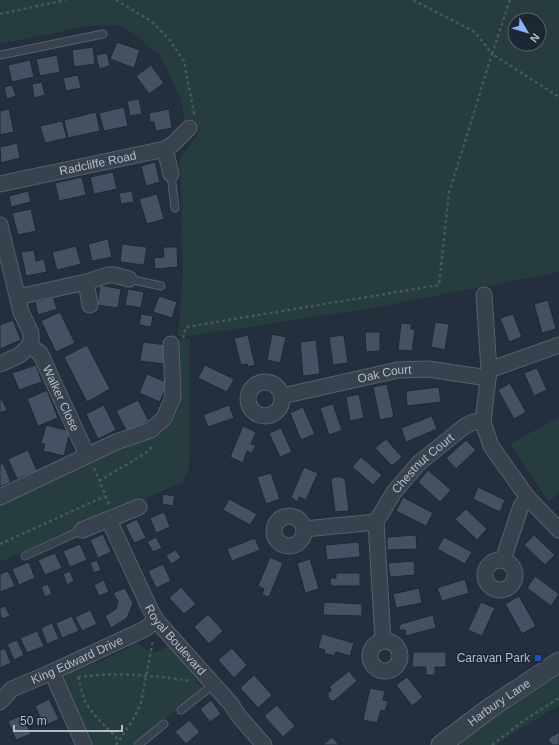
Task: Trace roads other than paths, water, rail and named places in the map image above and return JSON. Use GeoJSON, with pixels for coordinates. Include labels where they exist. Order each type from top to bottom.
{"type":"FeatureCollection","features":[{"type":"Feature","properties":{"kind":"street","name":"Radcliffe Road"},"geometry":{"type":"LineString","coordinates":[[0,184],[165,149],[173,144],[189,128]]}},
{"type":"Feature","properties":{"kind":"street"},"geometry":{"type":"LineString","coordinates":[[165,149],[170,174]]}},
{"type":"Feature","properties":{"kind":"street"},"geometry":{"type":"LineString","coordinates":[[0,225],[21,312],[31,333],[29,346],[20,355],[0,364]]}},
{"type":"Feature","properties":{"kind":"street"},"geometry":{"type":"LineString","coordinates":[[18,297],[86,282],[108,275],[115,275],[129,279]]}},
{"type":"Feature","properties":{"kind":"street"},"geometry":{"type":"LineString","coordinates":[[86,282],[90,305]]}},
{"type":"Feature","properties":{"kind":"street"},"geometry":{"type":"LineString","coordinates":[[484,294],[488,374],[483,422],[491,446],[528,498],[559,530]]}},
{"type":"Feature","properties":{"kind":"street"},"geometry":{"type":"LineString","coordinates":[[0,497],[116,442],[151,430],[164,418],[173,397],[177,343]]}},
{"type":"Feature","properties":{"kind":"street"},"geometry":{"type":"LineString","coordinates":[[488,374],[559,345]]}},
{"type":"Feature","properties":{"kind":"street","name":"Walker Close"},"geometry":{"type":"LineString","coordinates":[[29,346],[40,353],[87,455]]}},
{"type":"Feature","properties":{"kind":"street","name":"Oak Court"},"geometry":{"type":"LineString","coordinates":[[282,396],[403,369],[428,369],[488,374]]}},
{"type":"Feature","properties":{"kind":"street","name":"Chestnut Court"},"geometry":{"type":"LineString","coordinates":[[376,522],[394,492],[419,463],[465,426],[473,422],[483,422]]}},
{"type":"Feature","properties":{"kind":"street"},"geometry":{"type":"LineString","coordinates":[[503,560],[521,506],[528,498]]}},
{"type":"Feature","properties":{"kind":"street"},"geometry":{"type":"LineString","coordinates":[[82,530],[139,507]]}},
{"type":"Feature","properties":{"kind":"street","name":"Royal Boulevard"},"geometry":{"type":"LineString","coordinates":[[112,518],[156,620],[264,745]]}},
{"type":"Feature","properties":{"kind":"street"},"geometry":{"type":"LineString","coordinates":[[304,529],[376,522],[383,641]]}},
{"type":"Feature","properties":{"kind":"street","name":"King Edward Drive"},"geometry":{"type":"LineString","coordinates":[[0,702],[12,689],[145,629],[156,620]]}},
{"type":"Feature","properties":{"kind":"street","name":"Harbury Lane"},"geometry":{"type":"LineString","coordinates":[[441,745],[490,708],[559,662]]}},
{"type":"Feature","properties":{"kind":"street"},"geometry":{"type":"LineString","coordinates":[[52,672],[84,745]]}},
{"type":"Feature","properties":{"kind":"lane"},"geometry":{"type":"LineString","coordinates":[[0,55],[103,34]]}},
{"type":"Feature","properties":{"kind":"lane"},"geometry":{"type":"LineString","coordinates":[[170,174],[175,208]]}},
{"type":"Feature","properties":{"kind":"lane"},"geometry":{"type":"LineString","coordinates":[[129,279],[161,286]]}},
{"type":"Feature","properties":{"kind":"lane"},"geometry":{"type":"LineString","coordinates":[[25,556],[82,530]]}},
{"type":"Feature","properties":{"kind":"lane"},"geometry":{"type":"LineString","coordinates":[[181,710],[213,685]]}},
{"type":"Feature","properties":{"kind":"lane"},"geometry":{"type":"LineString","coordinates":[[138,745],[164,724]]}},
{"type":"Feature","properties":{"kind":"place","name":"Caravan Park"},"geometry":{"type":"Point","coordinates":[538,658]}}]}
